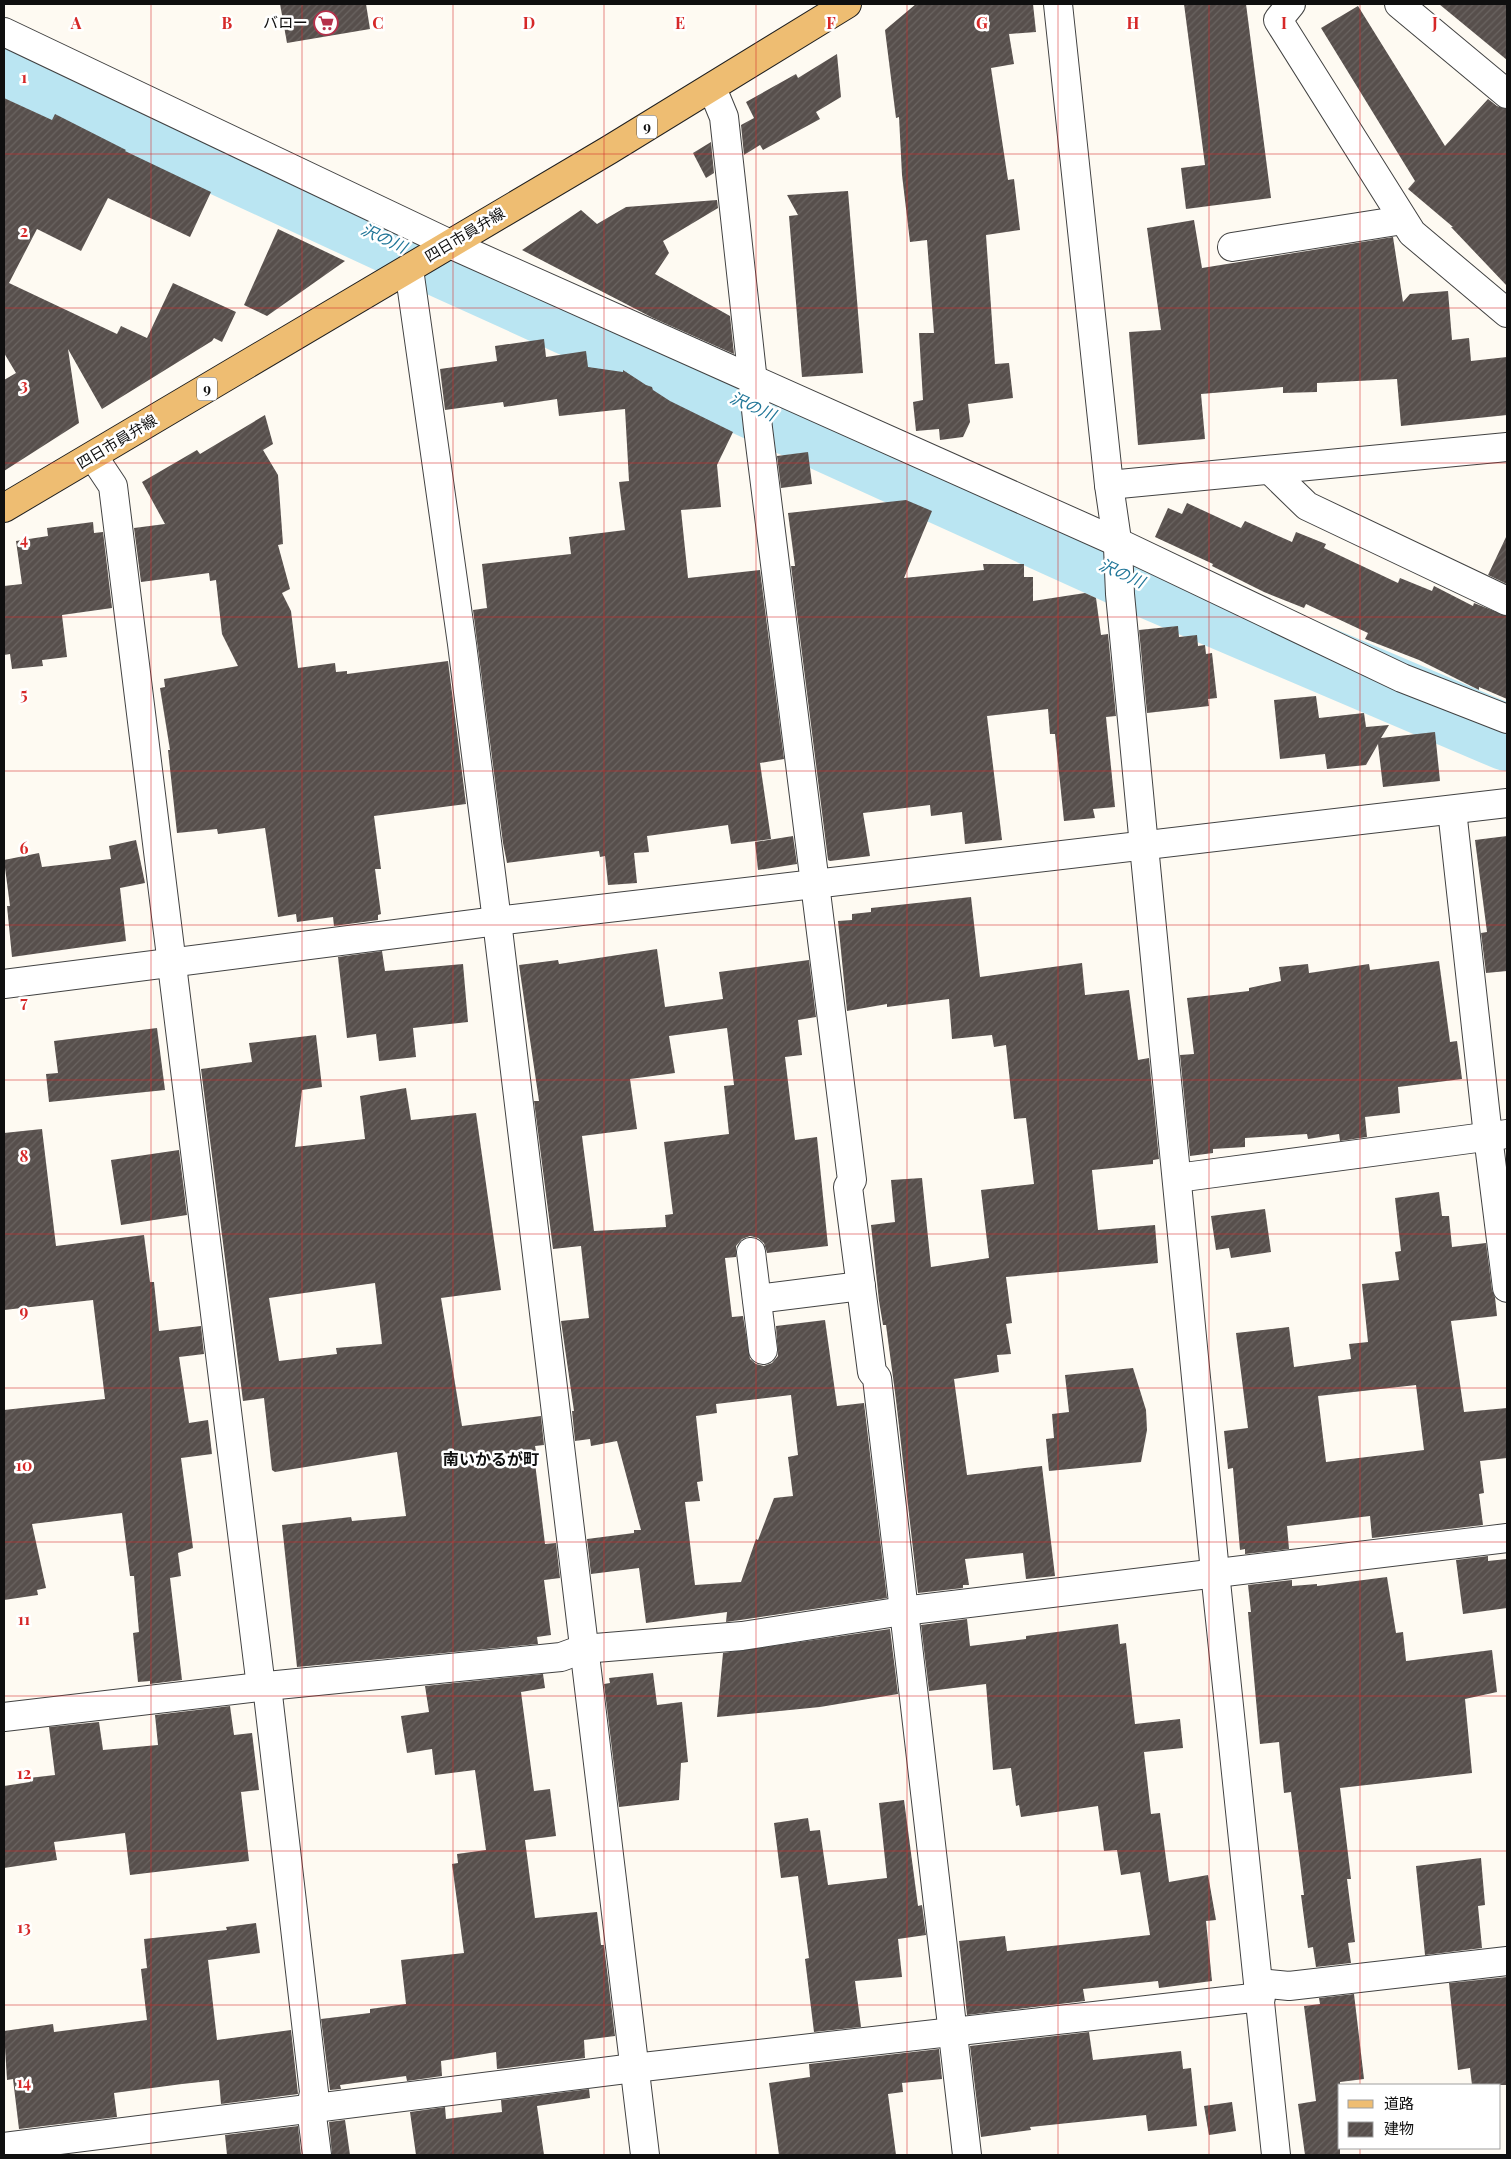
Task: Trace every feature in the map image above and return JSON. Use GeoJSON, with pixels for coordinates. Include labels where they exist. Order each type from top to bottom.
{"type":"FeatureCollection","features":[{"type":"Feature","properties":{"kind":"main road","name":"四日市員弁線"},"geometry":{"type":"LineString","coordinates":[[4,508],[712,88],[847,4]]}},
{"type":"Feature","properties":{"kind":"street"},"geometry":{"type":"LineString","coordinates":[[1058,4],[1109,485],[1117,544],[1120,594],[1176,1178],[1276,2155]]}},
{"type":"Feature","properties":{"kind":"street"},"geometry":{"type":"LineString","coordinates":[[1291,4],[1278,20],[1412,233],[1507,313]]}},
{"type":"Feature","properties":{"kind":"street"},"geometry":{"type":"LineString","coordinates":[[1403,5],[1507,94]]}},
{"type":"Feature","properties":{"kind":"street"},"geometry":{"type":"LineString","coordinates":[[4,32],[448,245],[754,384],[1117,544],[1402,678],[1507,719]]}},
{"type":"Feature","properties":{"kind":"street"},"geometry":{"type":"LineString","coordinates":[[712,88],[724,117],[758,428],[852,1180],[848,1187],[872,1372],[877,1378],[967,2155]]}},
{"type":"Feature","properties":{"kind":"street"},"geometry":{"type":"LineString","coordinates":[[1232,247],[1403,220]]}},
{"type":"Feature","properties":{"kind":"street"},"geometry":{"type":"LineString","coordinates":[[409,269],[462,644],[497,921],[645,2155]]}},
{"type":"Feature","properties":{"kind":"street"},"geometry":{"type":"LineString","coordinates":[[1109,485],[1507,447]]}},
{"type":"Feature","properties":{"kind":"street"},"geometry":{"type":"LineString","coordinates":[[93,456],[113,486],[314,2092],[311,2108],[317,2155]]}},
{"type":"Feature","properties":{"kind":"street"},"geometry":{"type":"LineString","coordinates":[[1270,470],[1307,506],[1507,601]]}},
{"type":"Feature","properties":{"kind":"street"},"geometry":{"type":"LineString","coordinates":[[4,984],[497,921],[1507,803]]}},
{"type":"Feature","properties":{"kind":"street"},"geometry":{"type":"LineString","coordinates":[[1452,810],[1498,1135],[1507,1288]]}},
{"type":"Feature","properties":{"kind":"street"},"geometry":{"type":"LineString","coordinates":[[1176,1178],[1498,1135]]}},
{"type":"Feature","properties":{"kind":"street"},"geometry":{"type":"LineString","coordinates":[[751,1252],[763,1350]]}},
{"type":"Feature","properties":{"kind":"street"},"geometry":{"type":"LineString","coordinates":[[757,1299],[861,1286]]}},
{"type":"Feature","properties":{"kind":"street"},"geometry":{"type":"LineString","coordinates":[[4,1717],[264,1687],[561,1657],[583,1649],[742,1636],[903,1611],[1507,1538]]}},
{"type":"Feature","properties":{"kind":"street"},"geometry":{"type":"LineString","coordinates":[[4,2147],[634,2068],[952,2032],[1289,1986],[1507,1961]]}},
{"type":"Feature","properties":{"kind":"building","name":"バロー"},"geometry":{"type":"Polygon","coordinates":[[[280,4],[366,4],[370,29],[287,43],[280,4]]]}},
{"type":"Feature","properties":{"kind":"building"},"geometry":{"type":"Polygon","coordinates":[[[916,4],[1033,4],[1036,32],[1009,34],[1014,64],[991,68],[1008,180],[1014,179],[1020,230],[986,235],[995,364],[1009,363],[1013,398],[968,404],[970,422],[963,437],[940,440],[939,429],[916,431],[913,402],[923,400],[919,333],[934,333],[927,240],[910,242],[902,175],[899,117],[896,118],[885,30],[916,4]]]}},
{"type":"Feature","properties":{"kind":"building"},"geometry":{"type":"Polygon","coordinates":[[[1184,4],[1246,4],[1271,198],[1186,209],[1181,168],[1205,165],[1184,4]]]}},
{"type":"Feature","properties":{"kind":"building"},"geometry":{"type":"Polygon","coordinates":[[[1439,4],[1507,4],[1507,60],[1439,4]]]}},
{"type":"Feature","properties":{"kind":"building"},"geometry":{"type":"Polygon","coordinates":[[[1358,6],[1445,146],[1488,99],[1497,106],[1507,109],[1507,286],[1451,227],[1453,227],[1408,189],[1415,181],[1321,28],[1358,6]]]}},
{"type":"Feature","properties":{"kind":"building"},"geometry":{"type":"Polygon","coordinates":[[[837,54],[841,97],[816,112],[820,119],[763,150],[760,145],[744,155],[741,125],[754,118],[746,102],[796,74],[798,78],[837,54]]]}},
{"type":"Feature","properties":{"kind":"building"},"geometry":{"type":"Polygon","coordinates":[[[4,98],[52,120],[55,114],[125,151],[211,192],[190,237],[108,198],[81,251],[37,229],[9,283],[117,334],[121,326],[147,338],[173,283],[236,312],[222,342],[214,338],[102,409],[68,349],[79,423],[4,471],[4,380],[16,373],[4,353],[4,98]]]}},
{"type":"Feature","properties":{"kind":"building"},"geometry":{"type":"Polygon","coordinates":[[[711,142],[714,173],[706,178],[693,153],[711,142]]]}},
{"type":"Feature","properties":{"kind":"building"},"geometry":{"type":"Polygon","coordinates":[[[848,191],[863,373],[802,377],[789,216],[798,215],[787,195],[848,191]]]}},
{"type":"Feature","properties":{"kind":"building"},"geometry":{"type":"Polygon","coordinates":[[[717,200],[718,208],[663,241],[669,253],[655,274],[730,316],[734,354],[653,318],[522,250],[581,210],[597,224],[626,207],[717,200]]]}},
{"type":"Feature","properties":{"kind":"building"},"geometry":{"type":"Polygon","coordinates":[[[1194,220],[1202,268],[1393,237],[1403,302],[1410,294],[1448,291],[1452,340],[1469,338],[1471,361],[1507,357],[1507,415],[1401,426],[1397,379],[1317,383],[1317,392],[1283,393],[1283,387],[1201,394],[1205,439],[1138,445],[1129,332],[1161,330],[1147,228],[1194,220]]]}},
{"type":"Feature","properties":{"kind":"building"},"geometry":{"type":"Polygon","coordinates":[[[278,229],[345,261],[267,316],[244,305],[278,229]]]}},
{"type":"Feature","properties":{"kind":"building"},"geometry":{"type":"Polygon","coordinates":[[[544,339],[546,357],[586,351],[588,367],[623,372],[623,370],[652,387],[653,390],[670,401],[733,432],[717,465],[721,507],[681,510],[688,578],[760,570],[784,759],[760,763],[771,839],[731,844],[728,825],[647,836],[649,852],[634,853],[637,883],[608,885],[605,856],[600,857],[599,851],[507,863],[503,843],[473,610],[487,608],[482,564],[571,554],[569,537],[625,530],[619,482],[629,481],[625,409],[559,416],[557,399],[504,407],[503,402],[445,410],[440,369],[497,361],[495,346],[544,339]]]}},
{"type":"Feature","properties":{"kind":"building"},"geometry":{"type":"Polygon","coordinates":[[[265,415],[273,444],[263,450],[278,475],[283,544],[278,545],[290,589],[282,593],[291,611],[298,668],[335,663],[336,672],[347,671],[347,674],[448,661],[466,804],[374,816],[381,869],[375,869],[381,914],[378,915],[378,920],[334,926],[333,917],[297,922],[296,914],[278,917],[265,828],[218,834],[217,829],[177,833],[168,750],[170,750],[160,688],[165,687],[164,679],[238,666],[222,634],[216,580],[210,581],[209,573],[141,582],[134,528],[165,524],[142,482],[197,450],[200,454],[265,415]]]}},
{"type":"Feature","properties":{"kind":"building"},"geometry":{"type":"Polygon","coordinates":[[[808,452],[812,484],[781,488],[777,456],[808,452]]]}},
{"type":"Feature","properties":{"kind":"building"},"geometry":{"type":"Polygon","coordinates":[[[906,500],[932,511],[904,578],[984,570],[983,564],[1024,564],[1024,577],[1033,577],[1033,601],[1085,593],[1096,598],[1101,635],[1108,634],[1116,716],[1106,717],[1115,807],[1093,809],[1095,818],[1064,821],[1055,734],[1050,734],[1048,709],[987,716],[1002,840],[965,844],[962,812],[931,816],[930,805],[863,813],[870,856],[828,860],[791,566],[795,566],[788,513],[906,500]]]}},
{"type":"Feature","properties":{"kind":"building"},"geometry":{"type":"Polygon","coordinates":[[[1187,503],[1241,528],[1245,521],[1292,542],[1296,532],[1326,544],[1324,548],[1398,583],[1400,578],[1432,591],[1434,586],[1473,606],[1474,603],[1507,616],[1507,699],[1479,687],[1479,690],[1419,660],[1365,639],[1368,633],[1306,604],[1304,608],[1264,592],[1212,566],[1213,564],[1155,537],[1168,508],[1182,514],[1187,503]]]}},
{"type":"Feature","properties":{"kind":"building"},"geometry":{"type":"Polygon","coordinates":[[[93,522],[94,533],[103,532],[112,608],[62,615],[67,657],[42,660],[43,666],[12,669],[10,654],[4,655],[4,586],[22,584],[16,541],[48,536],[47,528],[93,522]]]}},
{"type":"Feature","properties":{"kind":"building"},"geometry":{"type":"Polygon","coordinates":[[[1507,535],[1507,584],[1488,575],[1507,535]]]}},
{"type":"Feature","properties":{"kind":"building"},"geometry":{"type":"Polygon","coordinates":[[[1178,626],[1179,637],[1197,635],[1198,646],[1205,645],[1206,654],[1212,653],[1217,698],[1208,699],[1209,706],[1147,713],[1139,630],[1178,626]]]}},
{"type":"Feature","properties":{"kind":"building"},"geometry":{"type":"Polygon","coordinates":[[[1316,696],[1319,718],[1364,713],[1366,727],[1389,725],[1381,738],[1435,732],[1440,781],[1383,787],[1378,744],[1366,765],[1327,769],[1325,754],[1280,759],[1274,700],[1316,696]]]}},
{"type":"Feature","properties":{"kind":"building"},"geometry":{"type":"Polygon","coordinates":[[[793,836],[797,864],[758,870],[755,842],[793,836]]]}},
{"type":"Feature","properties":{"kind":"building"},"geometry":{"type":"Polygon","coordinates":[[[1507,836],[1507,971],[1486,973],[1481,933],[1487,932],[1475,840],[1507,836]]]}},
{"type":"Feature","properties":{"kind":"building"},"geometry":{"type":"Polygon","coordinates":[[[136,840],[145,883],[120,888],[126,941],[12,957],[7,906],[10,906],[4,860],[39,853],[42,867],[111,859],[109,846],[136,840]]]}},
{"type":"Feature","properties":{"kind":"building"},"geometry":{"type":"Polygon","coordinates":[[[971,897],[980,977],[1082,963],[1085,995],[1129,990],[1138,1060],[1149,1058],[1159,1159],[1153,1160],[1153,1164],[1092,1170],[1098,1230],[1155,1225],[1158,1263],[1006,1277],[1012,1323],[1006,1324],[1011,1354],[997,1355],[999,1372],[954,1379],[967,1475],[1042,1466],[1055,1576],[1026,1579],[1023,1553],[965,1559],[969,1585],[963,1585],[963,1588],[918,1593],[896,1400],[886,1325],[883,1325],[879,1301],[871,1225],[895,1222],[891,1180],[922,1178],[931,1267],[989,1258],[981,1190],[1034,1184],[1026,1118],[1014,1119],[1006,1045],[994,1047],[992,1035],[952,1039],[949,999],[887,1007],[887,1004],[847,1011],[838,921],[852,920],[852,914],[871,912],[871,908],[971,897]]]}},
{"type":"Feature","properties":{"kind":"building"},"geometry":{"type":"Polygon","coordinates":[[[657,949],[665,1007],[723,999],[719,972],[809,960],[816,1017],[798,1020],[802,1055],[785,1057],[795,1140],[817,1137],[828,1246],[767,1253],[764,1243],[758,1238],[750,1236],[742,1239],[736,1246],[736,1257],[725,1258],[732,1317],[743,1316],[750,1359],[756,1364],[764,1366],[772,1363],[778,1356],[776,1326],[825,1320],[837,1406],[864,1403],[887,1598],[726,1622],[727,1612],[646,1623],[639,1568],[591,1574],[587,1539],[634,1533],[634,1530],[641,1530],[617,1441],[591,1446],[590,1439],[575,1441],[572,1411],[574,1411],[561,1321],[589,1318],[581,1246],[553,1249],[534,1101],[539,1101],[519,965],[558,960],[559,964],[657,949]],[[727,1028],[669,1036],[675,1073],[630,1079],[637,1129],[582,1136],[594,1231],[666,1227],[665,1215],[673,1214],[664,1142],[729,1134],[724,1086],[734,1085],[727,1028]],[[791,1395],[716,1404],[717,1413],[696,1416],[703,1481],[697,1482],[700,1501],[685,1502],[695,1585],[741,1582],[756,1539],[758,1540],[774,1498],[793,1496],[788,1457],[798,1455],[791,1395]]]}},
{"type":"Feature","properties":{"kind":"building"},"geometry":{"type":"Polygon","coordinates":[[[382,951],[385,971],[463,964],[468,1022],[413,1028],[416,1057],[379,1061],[376,1034],[347,1038],[338,957],[382,951]]]}},
{"type":"Feature","properties":{"kind":"building"},"geometry":{"type":"Polygon","coordinates":[[[1439,961],[1450,1042],[1457,1041],[1462,1079],[1398,1087],[1400,1113],[1365,1117],[1367,1137],[1340,1141],[1339,1134],[1308,1139],[1307,1134],[1245,1138],[1245,1147],[1213,1149],[1213,1153],[1190,1156],[1180,1055],[1194,1054],[1187,998],[1249,991],[1249,988],[1281,981],[1279,967],[1308,964],[1309,973],[1369,964],[1370,970],[1439,961]]]}},
{"type":"Feature","properties":{"kind":"building"},"geometry":{"type":"Polygon","coordinates":[[[157,1028],[165,1090],[49,1102],[46,1074],[58,1073],[54,1041],[157,1028]]]}},
{"type":"Feature","properties":{"kind":"building"},"geometry":{"type":"Polygon","coordinates":[[[316,1035],[322,1087],[302,1090],[295,1147],[365,1139],[360,1096],[406,1088],[411,1120],[476,1113],[501,1290],[441,1298],[462,1426],[541,1416],[544,1445],[535,1446],[538,1462],[535,1463],[545,1544],[556,1543],[560,1578],[544,1580],[551,1635],[537,1637],[538,1644],[297,1667],[282,1525],[351,1517],[352,1521],[406,1516],[397,1452],[275,1472],[272,1470],[264,1398],[243,1401],[201,1069],[252,1062],[249,1043],[316,1035]],[[375,1283],[269,1298],[279,1361],[337,1354],[336,1348],[382,1344],[375,1283]]]}},
{"type":"Feature","properties":{"kind":"building"},"geometry":{"type":"Polygon","coordinates":[[[42,1129],[56,1246],[144,1235],[150,1282],[154,1282],[159,1331],[201,1326],[204,1354],[179,1357],[189,1423],[208,1420],[212,1454],[181,1458],[193,1548],[178,1553],[181,1576],[170,1578],[182,1680],[150,1684],[150,1681],[138,1682],[133,1633],[139,1632],[134,1576],[130,1576],[122,1513],[32,1524],[46,1588],[37,1590],[38,1595],[4,1600],[4,1410],[105,1399],[93,1300],[4,1310],[4,1133],[42,1129]]]}},
{"type":"Feature","properties":{"kind":"building"},"geometry":{"type":"Polygon","coordinates":[[[179,1150],[187,1215],[121,1225],[111,1160],[179,1150]]]}},
{"type":"Feature","properties":{"kind":"building"},"geometry":{"type":"Polygon","coordinates":[[[1439,1192],[1442,1216],[1449,1216],[1452,1247],[1486,1243],[1497,1316],[1451,1321],[1464,1412],[1507,1408],[1507,1458],[1480,1461],[1484,1493],[1479,1494],[1483,1525],[1372,1538],[1370,1516],[1287,1526],[1289,1549],[1245,1554],[1245,1549],[1240,1550],[1233,1468],[1228,1469],[1224,1431],[1248,1428],[1236,1333],[1289,1327],[1294,1367],[1351,1359],[1349,1344],[1368,1342],[1362,1284],[1399,1280],[1395,1252],[1401,1251],[1395,1198],[1439,1192]],[[1416,1385],[1318,1396],[1326,1462],[1424,1450],[1416,1385]]]}},
{"type":"Feature","properties":{"kind":"building"},"geometry":{"type":"Polygon","coordinates":[[[1265,1209],[1271,1252],[1231,1258],[1229,1248],[1216,1250],[1211,1216],[1265,1209]]]}},
{"type":"Feature","properties":{"kind":"building"},"geometry":{"type":"Polygon","coordinates":[[[1133,1368],[1146,1410],[1147,1430],[1141,1462],[1049,1471],[1046,1439],[1054,1438],[1052,1414],[1069,1412],[1065,1375],[1133,1368]]]}},
{"type":"Feature","properties":{"kind":"building"},"geometry":{"type":"Polygon","coordinates":[[[1488,1556],[1488,1561],[1507,1559],[1507,1608],[1463,1614],[1456,1560],[1488,1556]]]}},
{"type":"Feature","properties":{"kind":"building"},"geometry":{"type":"Polygon","coordinates":[[[1387,1577],[1396,1633],[1403,1632],[1406,1661],[1492,1650],[1497,1692],[1465,1699],[1472,1773],[1340,1788],[1351,1879],[1347,1879],[1355,1942],[1348,1943],[1351,1963],[1316,1967],[1313,1947],[1308,1948],[1301,1895],[1304,1895],[1291,1792],[1284,1793],[1279,1742],[1260,1744],[1248,1612],[1251,1612],[1248,1585],[1292,1580],[1292,1586],[1317,1584],[1317,1586],[1387,1577]]]}},
{"type":"Feature","properties":{"kind":"building"},"geometry":{"type":"Polygon","coordinates":[[[967,1619],[970,1646],[1026,1639],[1026,1636],[1118,1624],[1120,1644],[1126,1643],[1135,1724],[1180,1719],[1183,1748],[1144,1752],[1151,1814],[1160,1813],[1169,1882],[1208,1875],[1216,1920],[1206,1921],[1212,1981],[1159,1988],[1158,1981],[1083,1989],[1085,2001],[967,2015],[959,1941],[1005,1936],[1007,1951],[1150,1935],[1140,1872],[1121,1875],[1117,1850],[1104,1851],[1098,1806],[1021,1817],[1019,1805],[1016,1806],[1011,1768],[993,1770],[986,1684],[929,1691],[921,1625],[967,1619]]]}},
{"type":"Feature","properties":{"kind":"building"},"geometry":{"type":"Polygon","coordinates":[[[890,1629],[898,1694],[820,1707],[717,1717],[723,1653],[890,1629]]]}},
{"type":"Feature","properties":{"kind":"building"},"geometry":{"type":"Polygon","coordinates":[[[653,1673],[657,1705],[682,1702],[688,1762],[681,1763],[679,1800],[619,1807],[604,1684],[610,1683],[609,1678],[653,1673]]]}},
{"type":"Feature","properties":{"kind":"building"},"geometry":{"type":"Polygon","coordinates":[[[543,1674],[545,1688],[521,1692],[534,1791],[550,1789],[556,1836],[525,1840],[535,1918],[597,1912],[601,1945],[604,1945],[615,2036],[584,2040],[585,2058],[497,2069],[496,2052],[441,2061],[442,2076],[407,2081],[406,2076],[340,2085],[341,2089],[330,2090],[321,2019],[370,2013],[370,2009],[406,2004],[401,1960],[464,1953],[452,1864],[458,1863],[457,1854],[486,1850],[475,1770],[435,1775],[432,1749],[407,1753],[401,1716],[429,1712],[425,1686],[543,1674]]]}},
{"type":"Feature","properties":{"kind":"building"},"geometry":{"type":"Polygon","coordinates":[[[230,1706],[234,1735],[252,1733],[259,1790],[241,1792],[249,1861],[130,1875],[125,1833],[54,1842],[57,1860],[4,1868],[4,1786],[30,1782],[29,1778],[55,1775],[49,1727],[99,1722],[103,1750],[158,1745],[155,1715],[230,1706]]]}},
{"type":"Feature","properties":{"kind":"building"},"geometry":{"type":"Polygon","coordinates":[[[904,1800],[918,1906],[922,1905],[926,1935],[898,1939],[902,1977],[855,1981],[861,2027],[814,2032],[805,1959],[809,1958],[798,1876],[781,1878],[774,1823],[808,1818],[810,1831],[820,1830],[828,1885],[887,1878],[879,1803],[904,1800]]]}},
{"type":"Feature","properties":{"kind":"building"},"geometry":{"type":"Polygon","coordinates":[[[1481,1858],[1485,1905],[1478,1906],[1482,1948],[1425,1955],[1416,1866],[1481,1858]]]}},
{"type":"Feature","properties":{"kind":"building"},"geometry":{"type":"Polygon","coordinates":[[[256,1923],[260,1953],[208,1960],[217,2040],[291,2030],[298,2094],[221,2104],[219,2080],[182,2084],[114,2093],[117,2117],[19,2129],[13,2079],[7,2080],[4,2031],[53,2024],[54,2032],[147,2020],[141,1969],[147,1968],[144,1939],[227,1930],[226,1927],[256,1923]]]}},
{"type":"Feature","properties":{"kind":"building"},"geometry":{"type":"Polygon","coordinates":[[[1507,1977],[1507,2085],[1472,2084],[1470,2068],[1458,2070],[1449,1983],[1507,1977]]]}},
{"type":"Feature","properties":{"kind":"building"},"geometry":{"type":"Polygon","coordinates":[[[1354,1994],[1364,2079],[1340,2082],[1338,2084],[1338,2149],[1340,2149],[1340,2155],[1305,2155],[1298,2104],[1316,2101],[1304,2006],[1320,2004],[1319,1998],[1354,1994]]]}},
{"type":"Feature","properties":{"kind":"building"},"geometry":{"type":"Polygon","coordinates":[[[1089,2032],[1093,2060],[1181,2051],[1183,2069],[1191,2068],[1197,2126],[1148,2131],[1146,2115],[1030,2127],[1031,2130],[981,2137],[970,2046],[1089,2032]]]}},
{"type":"Feature","properties":{"kind":"building"},"geometry":{"type":"Polygon","coordinates":[[[939,2049],[942,2079],[902,2083],[903,2092],[888,2094],[896,2155],[779,2155],[769,2083],[810,2077],[809,2064],[939,2049]]]}},
{"type":"Feature","properties":{"kind":"building"},"geometry":{"type":"Polygon","coordinates":[[[589,2089],[590,2098],[537,2106],[544,2155],[416,2155],[410,2112],[445,2107],[446,2119],[502,2112],[501,2100],[589,2089]]]}},
{"type":"Feature","properties":{"kind":"building"},"geometry":{"type":"Polygon","coordinates":[[[1232,2102],[1236,2131],[1209,2135],[1204,2106],[1232,2102]]]}},
{"type":"Feature","properties":{"kind":"building"},"geometry":{"type":"Polygon","coordinates":[[[345,2120],[350,2155],[332,2155],[329,2122],[345,2120]]]}},
{"type":"Feature","properties":{"kind":"building"},"geometry":{"type":"Polygon","coordinates":[[[298,2126],[301,2155],[227,2155],[225,2135],[298,2126]]]}},
{"type":"Feature","properties":{"kind":"waterway","name":"沢の川"},"geometry":{"type":"LineString","coordinates":[[4,62],[447,267],[1145,584],[1507,738]]}},
{"type":"Feature","properties":{"kind":"place","name":"バロー"},"geometry":{"type":"Point","coordinates":[326,23]}},
{"type":"Feature","properties":{"kind":"district","name":"南いかるが町"},"geometry":{"type":"Point","coordinates":[491,1459]}}]}
